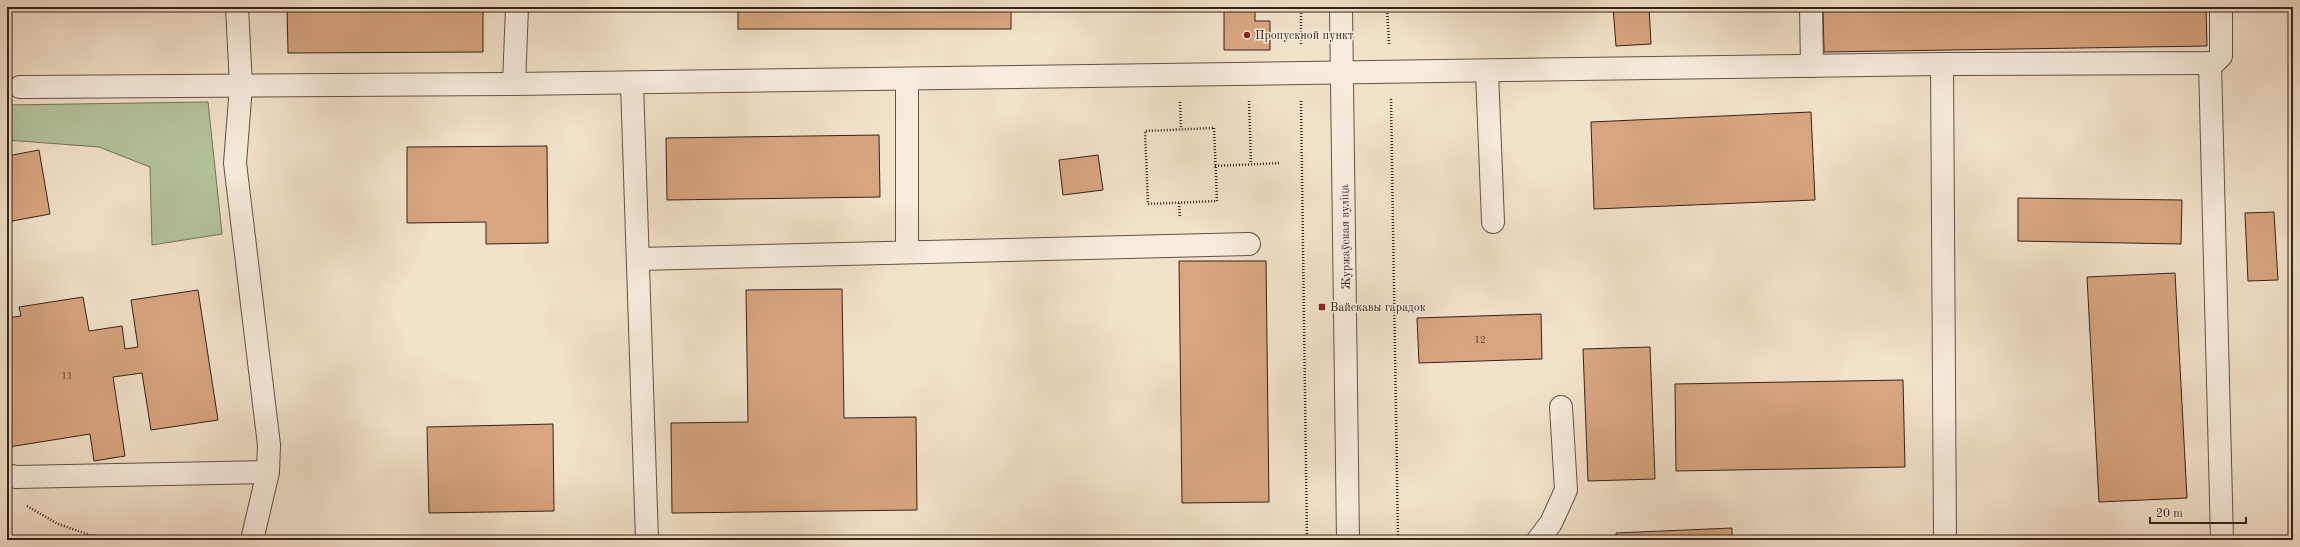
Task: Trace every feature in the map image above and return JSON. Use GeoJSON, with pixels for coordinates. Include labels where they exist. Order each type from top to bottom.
{"type":"FeatureCollection","features":[{"type":"Feature","properties":{"kind":"street"},"geometry":{"type":"LineString","coordinates":[[238,7],[241,86],[235,163],[269,445],[268,472],[252,540]]}},
{"type":"Feature","properties":{"kind":"street"},"geometry":{"type":"LineString","coordinates":[[514,84],[517,7]]}},
{"type":"Feature","properties":{"kind":"street","name":"Журжаўская вуліца"},"geometry":{"type":"LineString","coordinates":[[1341,7],[1348,540]]}},
{"type":"Feature","properties":{"kind":"street"},"geometry":{"type":"LineString","coordinates":[[1811,7],[1812,66]]}},
{"type":"Feature","properties":{"kind":"street"},"geometry":{"type":"LineString","coordinates":[[20,86],[632,83],[1301,73],[1487,72],[1942,64],[2210,63],[2221,56],[2222,7]]}},
{"type":"Feature","properties":{"kind":"street"},"geometry":{"type":"LineString","coordinates":[[2210,63],[2222,540]]}},
{"type":"Feature","properties":{"kind":"street"},"geometry":{"type":"LineString","coordinates":[[1942,64],[1946,540]]}},
{"type":"Feature","properties":{"kind":"street"},"geometry":{"type":"LineString","coordinates":[[1487,72],[1493,222]]}},
{"type":"Feature","properties":{"kind":"street"},"geometry":{"type":"LineString","coordinates":[[906,252],[907,79]]}},
{"type":"Feature","properties":{"kind":"street"},"geometry":{"type":"LineString","coordinates":[[632,83],[648,540]]}},
{"type":"Feature","properties":{"kind":"street"},"geometry":{"type":"LineString","coordinates":[[638,259],[1249,244]]}},
{"type":"Feature","properties":{"kind":"street"},"geometry":{"type":"LineString","coordinates":[[1538,540],[1551,523],[1566,490],[1561,407]]}},
{"type":"Feature","properties":{"kind":"street"},"geometry":{"type":"LineString","coordinates":[[7,475],[16,477],[268,472]]}},
{"type":"Feature","properties":{"kind":"path"},"geometry":{"type":"LineString","coordinates":[[1301,7],[1307,540]]}},
{"type":"Feature","properties":{"kind":"path"},"geometry":{"type":"LineString","coordinates":[[1387,7],[1390,73],[1398,540]]}},
{"type":"Feature","properties":{"kind":"path"},"geometry":{"type":"LineString","coordinates":[[1248,74],[1251,164]]}},
{"type":"Feature","properties":{"kind":"path"},"geometry":{"type":"LineString","coordinates":[[1214,128],[1215,166],[1217,201],[1148,204],[1145,131],[1214,128]]}},
{"type":"Feature","properties":{"kind":"path"},"geometry":{"type":"LineString","coordinates":[[1215,166],[1281,163]]}},
{"type":"Feature","properties":{"kind":"path"},"geometry":{"type":"LineString","coordinates":[[26,505],[58,524],[90,535],[139,540]]}},
{"type":"Feature","properties":{"kind":"path"},"geometry":{"type":"LineString","coordinates":[[7,535],[8,540]]}},
{"type":"Feature","properties":{"kind":"green space"},"geometry":{"type":"Polygon","coordinates":[[[208,102],[222,234],[152,245],[150,167],[99,147],[7,140],[7,105],[208,102]]]}},
{"type":"Feature","properties":{"kind":"building"},"geometry":{"type":"Polygon","coordinates":[[[287,7],[483,7],[483,52],[288,53],[287,7]]]}},
{"type":"Feature","properties":{"kind":"building"},"geometry":{"type":"Polygon","coordinates":[[[738,7],[1011,7],[1011,29],[738,29],[738,7]]]}},
{"type":"Feature","properties":{"kind":"building","name":"Пропускной пункт"},"geometry":{"type":"Polygon","coordinates":[[[1224,7],[1255,7],[1255,21],[1270,21],[1270,50],[1224,50],[1224,7]]]}},
{"type":"Feature","properties":{"kind":"building"},"geometry":{"type":"Polygon","coordinates":[[[1613,7],[1649,7],[1651,44],[1616,46],[1613,7]]]}},
{"type":"Feature","properties":{"kind":"building"},"geometry":{"type":"Polygon","coordinates":[[[1823,7],[2206,7],[2207,46],[1824,52],[1823,7]]]}},
{"type":"Feature","properties":{"kind":"building"},"geometry":{"type":"Polygon","coordinates":[[[1811,112],[1815,200],[1594,209],[1591,122],[1811,112]]]}},
{"type":"Feature","properties":{"kind":"building"},"geometry":{"type":"Polygon","coordinates":[[[879,135],[880,197],[667,200],[666,138],[879,135]]]}},
{"type":"Feature","properties":{"kind":"building"},"geometry":{"type":"Polygon","coordinates":[[[547,146],[548,243],[486,244],[486,222],[407,223],[407,147],[547,146]]]}},
{"type":"Feature","properties":{"kind":"building"},"geometry":{"type":"Polygon","coordinates":[[[39,150],[50,214],[7,222],[7,156],[39,150]]]}},
{"type":"Feature","properties":{"kind":"building"},"geometry":{"type":"Polygon","coordinates":[[[1098,155],[1103,190],[1063,195],[1059,160],[1098,155]]]}},
{"type":"Feature","properties":{"kind":"building"},"geometry":{"type":"Polygon","coordinates":[[[2018,198],[2182,200],[2181,244],[2018,241],[2018,198]]]}},
{"type":"Feature","properties":{"kind":"building"},"geometry":{"type":"Polygon","coordinates":[[[2274,212],[2278,280],[2248,281],[2245,213],[2274,212]]]}},
{"type":"Feature","properties":{"kind":"building"},"geometry":{"type":"Polygon","coordinates":[[[1179,261],[1266,261],[1269,502],[1182,503],[1179,261]]]}},
{"type":"Feature","properties":{"kind":"building"},"geometry":{"type":"Polygon","coordinates":[[[2175,273],[2187,498],[2099,502],[2087,277],[2175,273]]]}},
{"type":"Feature","properties":{"kind":"building"},"geometry":{"type":"Polygon","coordinates":[[[842,289],[844,418],[916,417],[917,510],[672,513],[671,423],[748,422],[746,290],[842,289]]]}},
{"type":"Feature","properties":{"kind":"building"},"geometry":{"type":"Polygon","coordinates":[[[198,290],[218,420],[151,430],[142,373],[113,377],[125,456],[94,461],[90,434],[9,447],[7,318],[21,316],[19,307],[83,297],[89,331],[122,326],[125,349],[138,347],[131,300],[198,290]]]}},
{"type":"Feature","properties":{"kind":"building"},"geometry":{"type":"Polygon","coordinates":[[[1541,314],[1542,359],[1419,363],[1417,318],[1541,314]]]}},
{"type":"Feature","properties":{"kind":"building"},"geometry":{"type":"Polygon","coordinates":[[[1650,347],[1655,479],[1588,481],[1583,349],[1650,347]]]}},
{"type":"Feature","properties":{"kind":"building"},"geometry":{"type":"Polygon","coordinates":[[[1903,380],[1905,467],[1676,471],[1675,384],[1903,380]]]}},
{"type":"Feature","properties":{"kind":"building"},"geometry":{"type":"Polygon","coordinates":[[[553,424],[554,511],[429,513],[427,427],[553,424]]]}},
{"type":"Feature","properties":{"kind":"building"},"geometry":{"type":"Polygon","coordinates":[[[1732,528],[1732,540],[1617,540],[1616,533],[1732,528]]]}},
{"type":"Feature","properties":{"kind":"place","name":"Пропускной пункт"},"geometry":{"type":"Point","coordinates":[1247,35]}},
{"type":"Feature","properties":{"kind":"place","name":"Вайскавы гарадок"},"geometry":{"type":"Point","coordinates":[1322,307]}}]}
